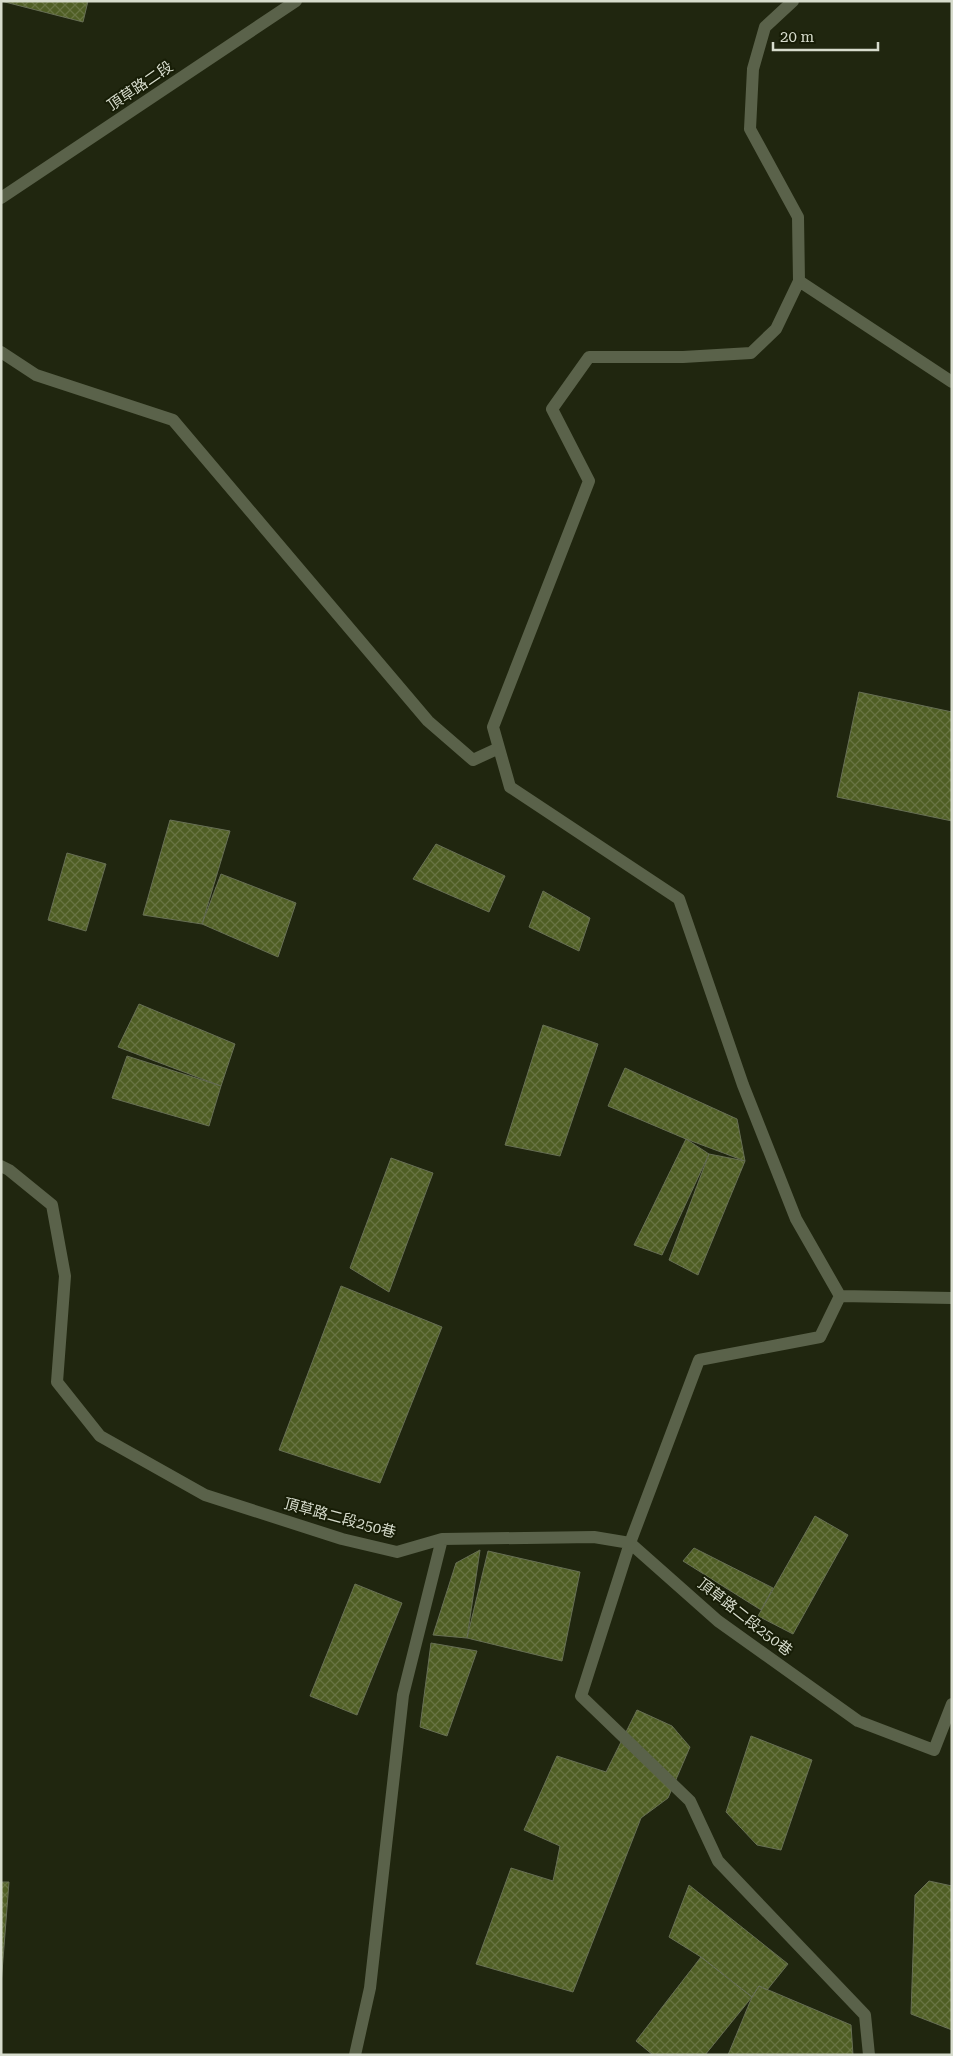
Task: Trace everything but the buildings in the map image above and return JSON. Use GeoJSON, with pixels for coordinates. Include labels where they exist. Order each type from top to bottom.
{"type":"FeatureCollection","features":[{"type":"Feature","properties":{"kind":"street","name":"頂草路二段"},"geometry":{"type":"LineString","coordinates":[[1,198],[296,1]]}},
{"type":"Feature","properties":{"kind":"street"},"geometry":{"type":"LineString","coordinates":[[793,1],[765,27],[752,69],[750,129],[798,217],[799,281],[776,329],[751,353],[683,357],[589,356],[552,409],[589,481],[494,727],[510,787],[679,900],[742,1085],[796,1219],[840,1296]]}},
{"type":"Feature","properties":{"kind":"street"},"geometry":{"type":"LineString","coordinates":[[799,281],[952,382]]}},
{"type":"Feature","properties":{"kind":"street"},"geometry":{"type":"LineString","coordinates":[[1,352],[36,375],[173,420],[428,721],[473,760],[499,748]]}},
{"type":"Feature","properties":{"kind":"street","name":"頂草路二段250巷"},"geometry":{"type":"LineString","coordinates":[[1,1166],[10,1170],[52,1205],[65,1276],[56,1382],[100,1436],[205,1495],[342,1539],[397,1552],[442,1539],[594,1537],[630,1543],[718,1621],[858,1721],[934,1750],[952,1704]]}},
{"type":"Feature","properties":{"kind":"street"},"geometry":{"type":"LineString","coordinates":[[840,1296],[952,1298]]}},
{"type":"Feature","properties":{"kind":"street"},"geometry":{"type":"LineString","coordinates":[[840,1296],[820,1337],[699,1360],[630,1543],[581,1696],[690,1801],[718,1861],[865,2015],[869,2055]]}},
{"type":"Feature","properties":{"kind":"street"},"geometry":{"type":"LineString","coordinates":[[355,2055],[370,1988],[403,1695],[442,1539]]}}]}
